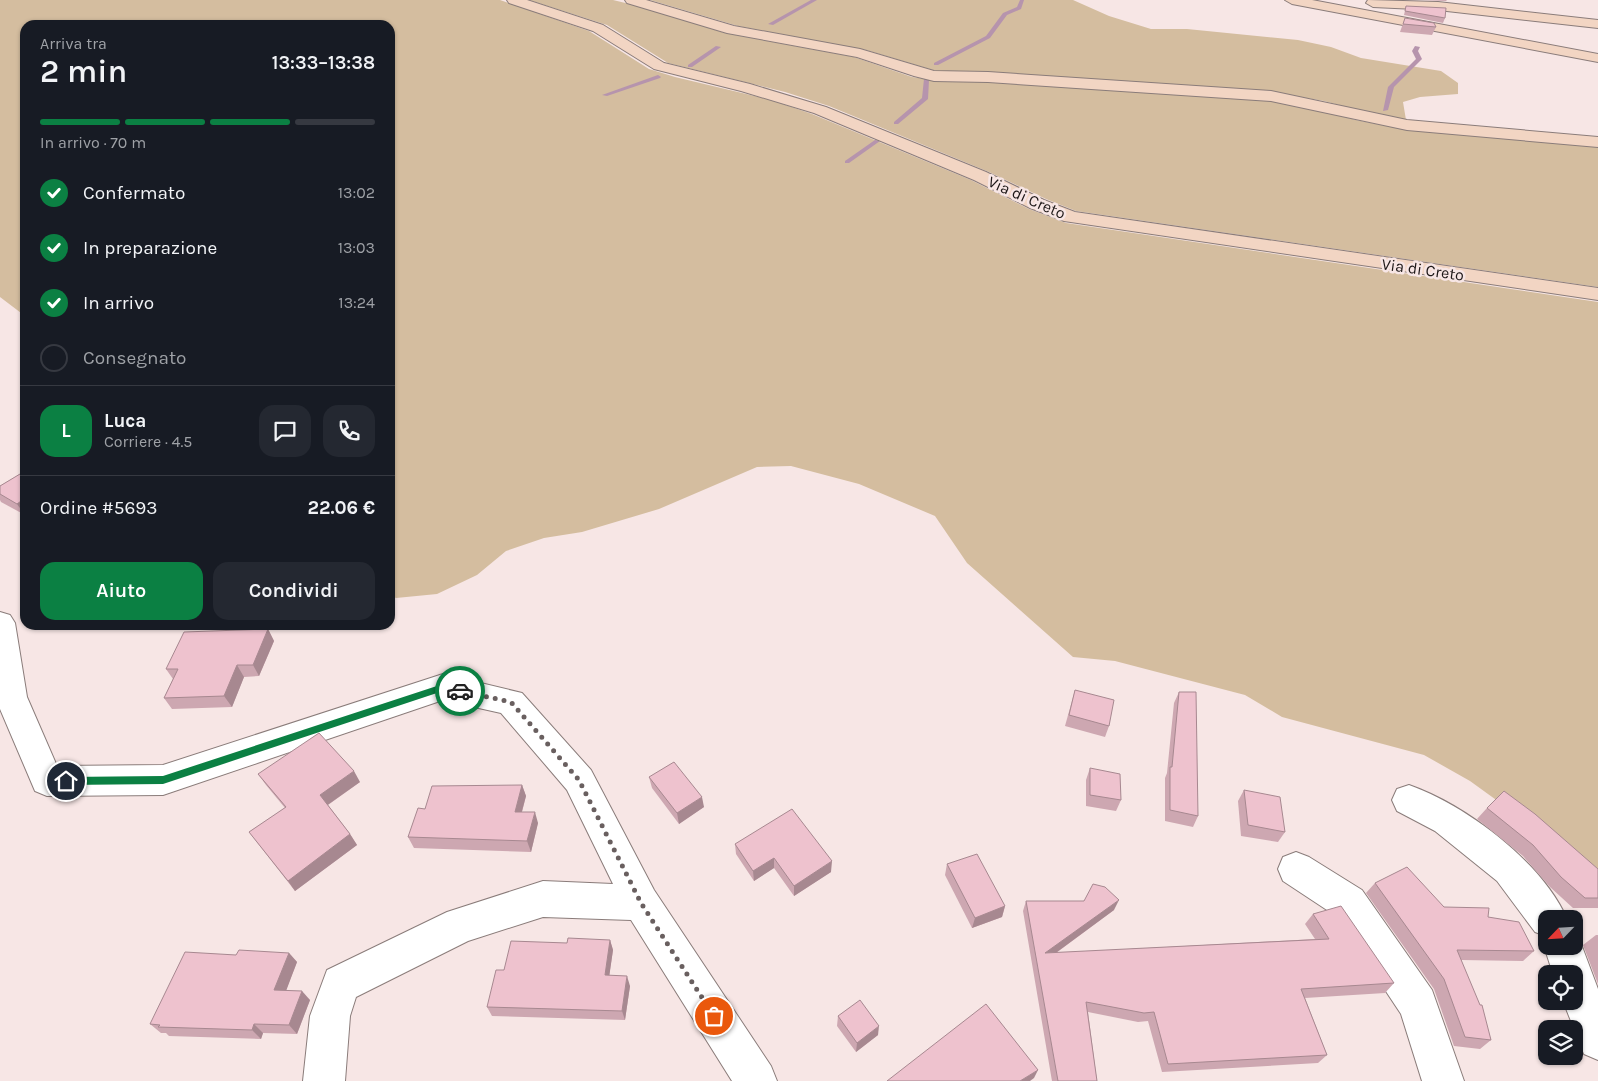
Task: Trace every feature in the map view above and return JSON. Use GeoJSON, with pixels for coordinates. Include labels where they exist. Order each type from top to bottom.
{"type":"FeatureCollection","features":[{"type":"Feature","properties":{"kind":"main road","name":"Via di Creto"},"geometry":{"type":"LineString","coordinates":[[514,0],[598,28],[659,66],[682,74],[745,87],[820,110],[980,176],[1037,204],[1071,217],[1598,294]]}},
{"type":"Feature","properties":{"kind":"main road"},"geometry":{"type":"LineString","coordinates":[[632,0],[732,30],[860,53],[919,73],[934,76],[988,77],[1262,96],[1320,105],[1359,116],[1407,125],[1598,142]]}},
{"type":"Feature","properties":{"kind":"main road"},"geometry":{"type":"LineString","coordinates":[[1292,0],[1598,58]]}},
{"type":"Feature","properties":{"kind":"main road"},"geometry":{"type":"LineString","coordinates":[[1342,0],[1438,6],[1598,24]]}},
{"type":"Feature","properties":{"kind":"street"},"geometry":{"type":"LineString","coordinates":[[0,623],[10,697],[47,782],[163,780],[443,687],[511,702],[579,780],[641,903],[756,1081]]}},
{"type":"Feature","properties":{"kind":"street"},"geometry":{"type":"LineString","coordinates":[[1409,800],[1448,820],[1510,869],[1541,910]]}},
{"type":"Feature","properties":{"kind":"street"},"geometry":{"type":"LineString","coordinates":[[1296,869],[1349,903],[1418,1004],[1443,1081]]}},
{"type":"Feature","properties":{"kind":"street"},"geometry":{"type":"LineString","coordinates":[[324,1081],[330,1016],[341,984],[460,925],[542,899],[641,903]]}},
{"type":"Feature","properties":{"kind":"street"},"geometry":{"type":"LineString","coordinates":[[1583,1003],[1598,1040]]}},
{"type":"Feature","properties":{"kind":"shaded area"},"geometry":{"type":"Polygon","coordinates":[[[0,0],[500,0],[589,31],[649,69],[771,100],[812,114],[971,180],[1029,209],[1066,223],[1598,302],[1598,882],[1560,846],[1470,781],[1424,755],[1282,717],[1245,695],[1115,661],[1073,657],[967,563],[935,516],[859,484],[791,466],[757,467],[659,509],[582,532],[544,538],[506,551],[477,575],[437,594],[395,598],[395,20],[20,20],[20,312],[0,297],[0,0]]]}},
{"type":"Feature","properties":{"kind":"shaded area"},"geometry":{"type":"Polygon","coordinates":[[[529,0],[613,0],[646,8],[725,33],[854,57],[912,77],[932,80],[1270,101],[1317,109],[1356,120],[1407,130],[1598,147],[1598,287],[1076,211],[989,172],[829,106],[785,92],[668,63],[607,25],[529,0]]]}},
{"type":"Feature","properties":{"kind":"shaded area"},"geometry":{"type":"Polygon","coordinates":[[[650,0],[1073,0],[1109,16],[1151,29],[1187,29],[1298,40],[1331,47],[1361,58],[1441,71],[1458,83],[1458,94],[1420,97],[1403,102],[1406,120],[1324,101],[1271,92],[936,71],[866,50],[738,26],[650,0]]]}},
{"type":"Feature","properties":{"kind":"building"},"geometry":{"type":"Polygon","coordinates":[[[1406,6],[1446,8],[1445,18],[1405,11],[1406,6]]]}},
{"type":"Feature","properties":{"kind":"building"},"geometry":{"type":"Polygon","coordinates":[[[1405,18],[1434,23],[1436,27],[1403,24],[1405,18]]]}},
{"type":"Feature","properties":{"kind":"building"},"geometry":{"type":"Polygon","coordinates":[[[20,474],[20,502],[17,504],[0,494],[0,486],[20,474]]]}},
{"type":"Feature","properties":{"kind":"building"},"geometry":{"type":"Polygon","coordinates":[[[268,630],[253,665],[237,665],[224,696],[164,698],[178,669],[166,669],[184,632],[268,630]]]}},
{"type":"Feature","properties":{"kind":"building"},"geometry":{"type":"Polygon","coordinates":[[[1075,690],[1114,700],[1109,726],[1069,715],[1075,690]]]}},
{"type":"Feature","properties":{"kind":"building"},"geometry":{"type":"Polygon","coordinates":[[[1179,692],[1196,692],[1198,816],[1170,810],[1170,767],[1172,767],[1179,692]]]}},
{"type":"Feature","properties":{"kind":"building"},"geometry":{"type":"Polygon","coordinates":[[[319,733],[354,771],[320,795],[350,834],[288,881],[249,832],[286,807],[258,774],[319,733]]]}},
{"type":"Feature","properties":{"kind":"building"},"geometry":{"type":"Polygon","coordinates":[[[674,762],[702,797],[677,813],[649,777],[674,762]]]}},
{"type":"Feature","properties":{"kind":"building"},"geometry":{"type":"Polygon","coordinates":[[[1090,768],[1120,774],[1121,800],[1090,795],[1090,768]]]}},
{"type":"Feature","properties":{"kind":"building"},"geometry":{"type":"Polygon","coordinates":[[[522,785],[515,812],[535,812],[527,841],[408,837],[418,808],[425,809],[432,786],[522,785]]]}},
{"type":"Feature","properties":{"kind":"building"},"geometry":{"type":"Polygon","coordinates":[[[1244,790],[1280,797],[1285,832],[1248,825],[1244,790]]]}},
{"type":"Feature","properties":{"kind":"building"},"geometry":{"type":"Polygon","coordinates":[[[1504,791],[1535,814],[1598,869],[1598,898],[1585,898],[1561,877],[1533,845],[1487,808],[1504,791]]]}},
{"type":"Feature","properties":{"kind":"building"},"geometry":{"type":"Polygon","coordinates":[[[792,809],[832,861],[794,886],[774,858],[753,871],[735,844],[792,809]]]}},
{"type":"Feature","properties":{"kind":"building"},"geometry":{"type":"Polygon","coordinates":[[[977,854],[1005,906],[975,918],[947,864],[977,854]]]}},
{"type":"Feature","properties":{"kind":"building"},"geometry":{"type":"Polygon","coordinates":[[[1407,867],[1444,907],[1489,908],[1488,917],[1519,922],[1534,951],[1457,950],[1480,1005],[1482,1005],[1491,1040],[1465,1037],[1444,979],[1375,883],[1407,867]]]}},
{"type":"Feature","properties":{"kind":"building"},"geometry":{"type":"Polygon","coordinates":[[[1093,884],[1105,887],[1119,900],[1045,953],[1329,939],[1313,914],[1341,906],[1394,983],[1301,989],[1327,1055],[1168,1064],[1154,1012],[1144,1013],[1086,1002],[1097,1081],[1058,1081],[1026,901],[1084,901],[1093,884]]]}},
{"type":"Feature","properties":{"kind":"building"},"geometry":{"type":"Polygon","coordinates":[[[568,938],[610,940],[605,975],[627,976],[622,1011],[487,1007],[496,970],[504,970],[511,941],[567,943],[568,938]]]}},
{"type":"Feature","properties":{"kind":"building"},"geometry":{"type":"Polygon","coordinates":[[[239,950],[289,953],[274,990],[302,991],[289,1025],[254,1024],[252,1030],[158,1027],[160,1025],[150,1024],[185,952],[236,955],[239,950]]]}},
{"type":"Feature","properties":{"kind":"building"},"geometry":{"type":"Polygon","coordinates":[[[860,1000],[879,1026],[857,1043],[838,1016],[860,1000]]]}},
{"type":"Feature","properties":{"kind":"building"},"geometry":{"type":"Polygon","coordinates":[[[986,1004],[1038,1070],[1020,1081],[887,1081],[986,1004]]]}},
{"type":"Feature","properties":{"kind":"waterway"},"geometry":{"type":"LineString","coordinates":[[771,24],[815,0]]}},
{"type":"Feature","properties":{"kind":"waterway"},"geometry":{"type":"LineString","coordinates":[[936,64],[988,37],[1005,14],[1019,8],[1022,0]]}},
{"type":"Feature","properties":{"kind":"waterway"},"geometry":{"type":"LineString","coordinates":[[690,66],[718,47]]}},
{"type":"Feature","properties":{"kind":"waterway"},"geometry":{"type":"LineString","coordinates":[[1385,110],[1391,87],[1419,59],[1415,51],[1417,47]]}},
{"type":"Feature","properties":{"kind":"waterway"},"geometry":{"type":"LineString","coordinates":[[605,95],[658,77]]}},
{"type":"Feature","properties":{"kind":"waterway"},"geometry":{"type":"LineString","coordinates":[[896,123],[925,99],[926,80]]}},
{"type":"Feature","properties":{"kind":"waterway"},"geometry":{"type":"LineString","coordinates":[[847,162],[877,141]]}},
{"type":"Feature","properties":{"kind":"way so far"},"geometry":{"type":"LineString","coordinates":[[460,691],[511,702],[579,780],[641,903],[714,1016]]}},
{"type":"Feature","properties":{"kind":"route"},"geometry":{"type":"LineString","coordinates":[[66,781],[163,780],[443,687],[460,691]]}}]}
